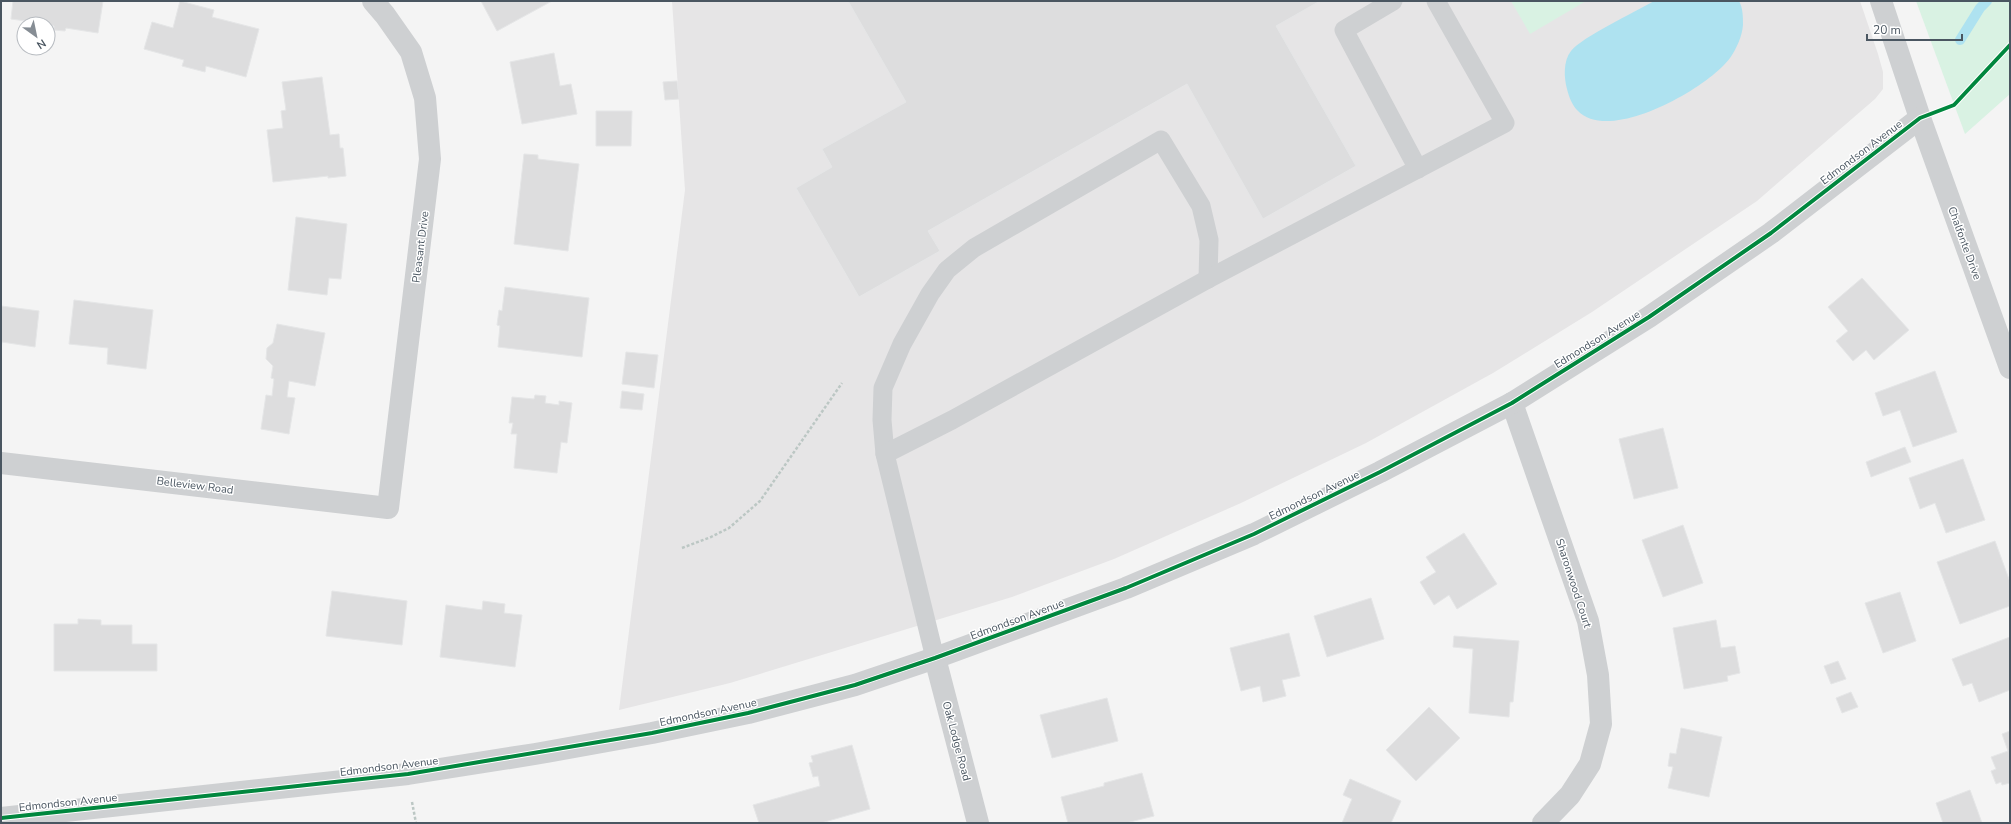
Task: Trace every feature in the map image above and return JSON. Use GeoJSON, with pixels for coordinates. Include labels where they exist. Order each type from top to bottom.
{"type":"FeatureCollection","features":[{"type":"Feature","properties":{"kind":"street","name":"Pleasant Drive"},"geometry":{"type":"LineString","coordinates":[[373,1],[385,15],[411,52],[425,98],[430,159],[388,508]]}},
{"type":"Feature","properties":{"kind":"street","name":"Chalfonte Drive"},"geometry":{"type":"LineString","coordinates":[[1881,1],[1920,118],[2010,368]]}},
{"type":"Feature","properties":{"kind":"street","name":"Edmondson Avenue"},"geometry":{"type":"LineString","coordinates":[[1,818],[408,774],[543,752],[652,733],[748,713],[855,686],[936,658],[1126,588],[1254,534],[1380,472],[1512,403],[1649,317],[1771,233],[1920,118]]}},
{"type":"Feature","properties":{"kind":"street","name":"Sharonwood Court"},"geometry":{"type":"LineString","coordinates":[[1512,403],[1588,621],[1598,675],[1601,724],[1590,764],[1570,795],[1543,823]]}},
{"type":"Feature","properties":{"kind":"street","name":"Belleview Road"},"geometry":{"type":"LineString","coordinates":[[1,463],[388,508]]}},
{"type":"Feature","properties":{"kind":"street","name":"Oak Lodge Road"},"geometry":{"type":"LineString","coordinates":[[936,658],[978,823]]}},
{"type":"Feature","properties":{"kind":"lane"},"geometry":{"type":"LineString","coordinates":[[1393,1],[1344,30],[1418,169]]}},
{"type":"Feature","properties":{"kind":"lane"},"geometry":{"type":"LineString","coordinates":[[885,454],[952,420],[1208,279],[1505,123],[1436,1]]}},
{"type":"Feature","properties":{"kind":"lane"},"geometry":{"type":"LineString","coordinates":[[936,658],[885,454],[882,420],[883,388],[902,344],[930,294],[947,270],[974,248],[1161,140],[1201,206],[1210,240],[1208,279]]}},
{"type":"Feature","properties":{"kind":"path"},"geometry":{"type":"LineString","coordinates":[[682,548],[711,537],[729,528],[760,501],[842,383]]}},
{"type":"Feature","properties":{"kind":"shaded area"},"geometry":{"type":"Polygon","coordinates":[[[672,1],[1860,1],[1883,72],[1883,89],[1875,99],[1757,201],[1592,312],[1493,373],[1366,443],[1241,503],[1114,559],[1012,597],[730,683],[619,710],[685,190],[672,1]]]}},
{"type":"Feature","properties":{"kind":"green space"},"geometry":{"type":"Polygon","coordinates":[[[1511,1],[1586,1],[1530,34],[1511,1]]]}},
{"type":"Feature","properties":{"kind":"green space"},"geometry":{"type":"Polygon","coordinates":[[[1916,1],[2010,1],[2010,94],[1965,134],[1916,1]]]}},
{"type":"Feature","properties":{"kind":"water"},"geometry":{"type":"Polygon","coordinates":[[[1654,1],[1739,1],[1742,13],[1742,33],[1730,58],[1701,84],[1681,97],[1634,117],[1612,121],[1593,119],[1578,111],[1570,98],[1565,80],[1565,65],[1568,55],[1577,45],[1597,32],[1654,1]]]}},
{"type":"Feature","properties":{"kind":"building"},"geometry":{"type":"Polygon","coordinates":[[[13,1],[103,1],[98,33],[66,28],[65,31],[56,30],[56,16],[16,16],[16,20],[11,19],[13,1]]]}},
{"type":"Feature","properties":{"kind":"building"},"geometry":{"type":"Polygon","coordinates":[[[180,1],[214,10],[212,17],[259,29],[246,77],[206,66],[205,72],[182,66],[184,60],[144,49],[152,22],[173,28],[180,1]]]}},
{"type":"Feature","properties":{"kind":"building"},"geometry":{"type":"Polygon","coordinates":[[[481,1],[552,1],[497,31],[481,1]]]}},
{"type":"Feature","properties":{"kind":"building"},"geometry":{"type":"Polygon","coordinates":[[[848,1],[1320,1],[1276,26],[1356,166],[1263,219],[1187,84],[928,231],[940,251],[859,297],[796,188],[832,167],[822,149],[906,102],[848,1]]]}},
{"type":"Feature","properties":{"kind":"building"},"geometry":{"type":"Polygon","coordinates":[[[554,53],[560,86],[571,84],[577,114],[522,124],[510,62],[554,53]]]}},
{"type":"Feature","properties":{"kind":"building"},"geometry":{"type":"Polygon","coordinates":[[[322,77],[330,135],[339,134],[340,148],[343,148],[346,176],[328,178],[328,176],[273,182],[267,130],[283,128],[281,111],[286,110],[282,82],[322,77]]]}},
{"type":"Feature","properties":{"kind":"building"},"geometry":{"type":"Polygon","coordinates":[[[677,81],[679,99],[665,100],[663,82],[677,81]]]}},
{"type":"Feature","properties":{"kind":"building"},"geometry":{"type":"Polygon","coordinates":[[[596,111],[632,111],[631,146],[596,146],[596,111]]]}},
{"type":"Feature","properties":{"kind":"building"},"geometry":{"type":"Polygon","coordinates":[[[524,154],[538,155],[538,159],[579,164],[568,251],[514,244],[524,154]]]}},
{"type":"Feature","properties":{"kind":"building"},"geometry":{"type":"Polygon","coordinates":[[[296,217],[347,224],[341,279],[329,278],[327,295],[288,290],[296,217]]]}},
{"type":"Feature","properties":{"kind":"building"},"geometry":{"type":"Polygon","coordinates":[[[1862,278],[1909,330],[1874,360],[1866,350],[1853,361],[1836,341],[1848,331],[1828,307],[1862,278]]]}},
{"type":"Feature","properties":{"kind":"building"},"geometry":{"type":"Polygon","coordinates":[[[505,287],[589,298],[582,357],[498,347],[500,326],[497,325],[499,310],[502,311],[505,287]]]}},
{"type":"Feature","properties":{"kind":"building"},"geometry":{"type":"Polygon","coordinates":[[[74,300],[153,310],[146,369],[107,364],[108,348],[69,344],[74,300]]]}},
{"type":"Feature","properties":{"kind":"building"},"geometry":{"type":"Polygon","coordinates":[[[1,306],[39,311],[35,347],[2,342],[1,349],[1,306]]]}},
{"type":"Feature","properties":{"kind":"building"},"geometry":{"type":"Polygon","coordinates":[[[277,324],[325,333],[315,386],[289,381],[287,397],[295,398],[289,434],[261,429],[266,395],[272,396],[274,379],[271,378],[273,366],[266,359],[267,348],[273,343],[277,324]]]}},
{"type":"Feature","properties":{"kind":"building"},"geometry":{"type":"Polygon","coordinates":[[[626,352],[658,355],[654,388],[622,384],[626,352]]]}},
{"type":"Feature","properties":{"kind":"building"},"geometry":{"type":"Polygon","coordinates":[[[1935,371],[1957,432],[1913,447],[1900,410],[1883,416],[1875,393],[1935,371]]]}},
{"type":"Feature","properties":{"kind":"building"},"geometry":{"type":"Polygon","coordinates":[[[622,391],[644,394],[642,410],[620,408],[622,391]]]}},
{"type":"Feature","properties":{"kind":"building"},"geometry":{"type":"Polygon","coordinates":[[[535,395],[546,396],[545,403],[559,405],[559,401],[572,403],[567,443],[561,442],[557,473],[514,468],[517,434],[511,434],[513,423],[509,423],[512,397],[534,399],[535,395]]]}},
{"type":"Feature","properties":{"kind":"building"},"geometry":{"type":"Polygon","coordinates":[[[1663,428],[1678,488],[1634,499],[1619,439],[1663,428]]]}},
{"type":"Feature","properties":{"kind":"building"},"geometry":{"type":"Polygon","coordinates":[[[1905,447],[1911,462],[1871,477],[1866,462],[1905,447]]]}},
{"type":"Feature","properties":{"kind":"building"},"geometry":{"type":"Polygon","coordinates":[[[1963,459],[1985,520],[1946,533],[1935,503],[1920,509],[1909,478],[1963,459]]]}},
{"type":"Feature","properties":{"kind":"building"},"geometry":{"type":"Polygon","coordinates":[[[1683,525],[1703,583],[1663,597],[1642,540],[1683,525]]]}},
{"type":"Feature","properties":{"kind":"building"},"geometry":{"type":"Polygon","coordinates":[[[1464,533],[1497,584],[1457,609],[1449,595],[1434,605],[1420,582],[1436,572],[1426,557],[1464,533]]]}},
{"type":"Feature","properties":{"kind":"building"},"geometry":{"type":"Polygon","coordinates":[[[1995,541],[2010,582],[2010,606],[1960,624],[1937,562],[1995,541]]]}},
{"type":"Feature","properties":{"kind":"building"},"geometry":{"type":"Polygon","coordinates":[[[332,591],[407,601],[402,645],[326,636],[332,591]]]}},
{"type":"Feature","properties":{"kind":"building"},"geometry":{"type":"Polygon","coordinates":[[[1900,592],[1916,641],[1883,653],[1865,603],[1900,592]]]}},
{"type":"Feature","properties":{"kind":"building"},"geometry":{"type":"Polygon","coordinates":[[[1371,598],[1384,639],[1327,657],[1314,616],[1371,598]]]}},
{"type":"Feature","properties":{"kind":"building"},"geometry":{"type":"Polygon","coordinates":[[[483,601],[505,604],[504,613],[522,615],[515,667],[440,657],[446,605],[482,610],[483,601]]]}},
{"type":"Feature","properties":{"kind":"building"},"geometry":{"type":"Polygon","coordinates":[[[78,619],[101,620],[101,625],[132,625],[132,644],[157,644],[157,671],[54,671],[54,624],[78,624],[78,619]]]}},
{"type":"Feature","properties":{"kind":"building"},"geometry":{"type":"Polygon","coordinates":[[[1716,620],[1721,648],[1735,646],[1740,673],[1727,676],[1728,681],[1684,689],[1673,628],[1716,620]]]}},
{"type":"Feature","properties":{"kind":"building"},"geometry":{"type":"Polygon","coordinates":[[[1289,633],[1300,676],[1282,680],[1286,696],[1263,702],[1260,686],[1241,691],[1230,648],[1289,633]]]}},
{"type":"Feature","properties":{"kind":"building"},"geometry":{"type":"Polygon","coordinates":[[[1454,636],[1519,641],[1513,702],[1510,702],[1509,717],[1469,713],[1473,649],[1453,647],[1454,636]]]}},
{"type":"Feature","properties":{"kind":"building"},"geometry":{"type":"Polygon","coordinates":[[[2010,637],[2010,690],[1979,702],[1972,683],[1963,686],[1952,659],[2010,637]]]}},
{"type":"Feature","properties":{"kind":"building"},"geometry":{"type":"Polygon","coordinates":[[[1838,661],[1846,679],[1831,684],[1824,666],[1838,661]]]}},
{"type":"Feature","properties":{"kind":"building"},"geometry":{"type":"Polygon","coordinates":[[[1851,692],[1858,707],[1842,713],[1836,698],[1851,692]]]}},
{"type":"Feature","properties":{"kind":"building"},"geometry":{"type":"Polygon","coordinates":[[[1107,698],[1118,741],[1052,758],[1040,715],[1107,698]]]}},
{"type":"Feature","properties":{"kind":"building"},"geometry":{"type":"Polygon","coordinates":[[[1429,707],[1460,738],[1416,781],[1386,750],[1429,707]]]}},
{"type":"Feature","properties":{"kind":"building"},"geometry":{"type":"Polygon","coordinates":[[[1681,728],[1722,737],[1709,797],[1668,788],[1673,767],[1668,766],[1670,753],[1676,754],[1681,728]]]}},
{"type":"Feature","properties":{"kind":"building"},"geometry":{"type":"Polygon","coordinates":[[[2010,731],[2010,783],[2002,785],[2001,782],[1996,784],[1991,771],[1996,769],[1991,757],[2008,751],[2002,734],[2010,731]]]}},
{"type":"Feature","properties":{"kind":"building"},"geometry":{"type":"Polygon","coordinates":[[[852,745],[870,809],[821,823],[759,823],[753,805],[820,786],[818,776],[813,777],[809,763],[813,762],[811,756],[852,745]]]}},
{"type":"Feature","properties":{"kind":"building"},"geometry":{"type":"Polygon","coordinates":[[[1142,773],[1154,816],[1126,823],[1068,823],[1061,797],[1104,786],[1104,783],[1142,773]]]}},
{"type":"Feature","properties":{"kind":"building"},"geometry":{"type":"Polygon","coordinates":[[[1350,779],[1401,801],[1391,823],[1342,823],[1352,799],[1343,795],[1350,779]]]}},
{"type":"Feature","properties":{"kind":"building"},"geometry":{"type":"Polygon","coordinates":[[[1970,790],[1982,823],[1943,823],[1936,803],[1970,790]]]}},
{"type":"Feature","properties":{"kind":"waterway"},"geometry":{"type":"LineString","coordinates":[[1960,40],[1980,8],[1987,1]]}},
{"type":"Feature","properties":{"kind":"cycle path"},"geometry":{"type":"LineString","coordinates":[[1,818],[408,774],[652,733],[748,713],[855,685],[935,658],[1126,588],[1254,534],[1380,472],[1512,403],[1649,317],[1771,233],[1920,118],[1954,105],[2010,45]]}}]}
